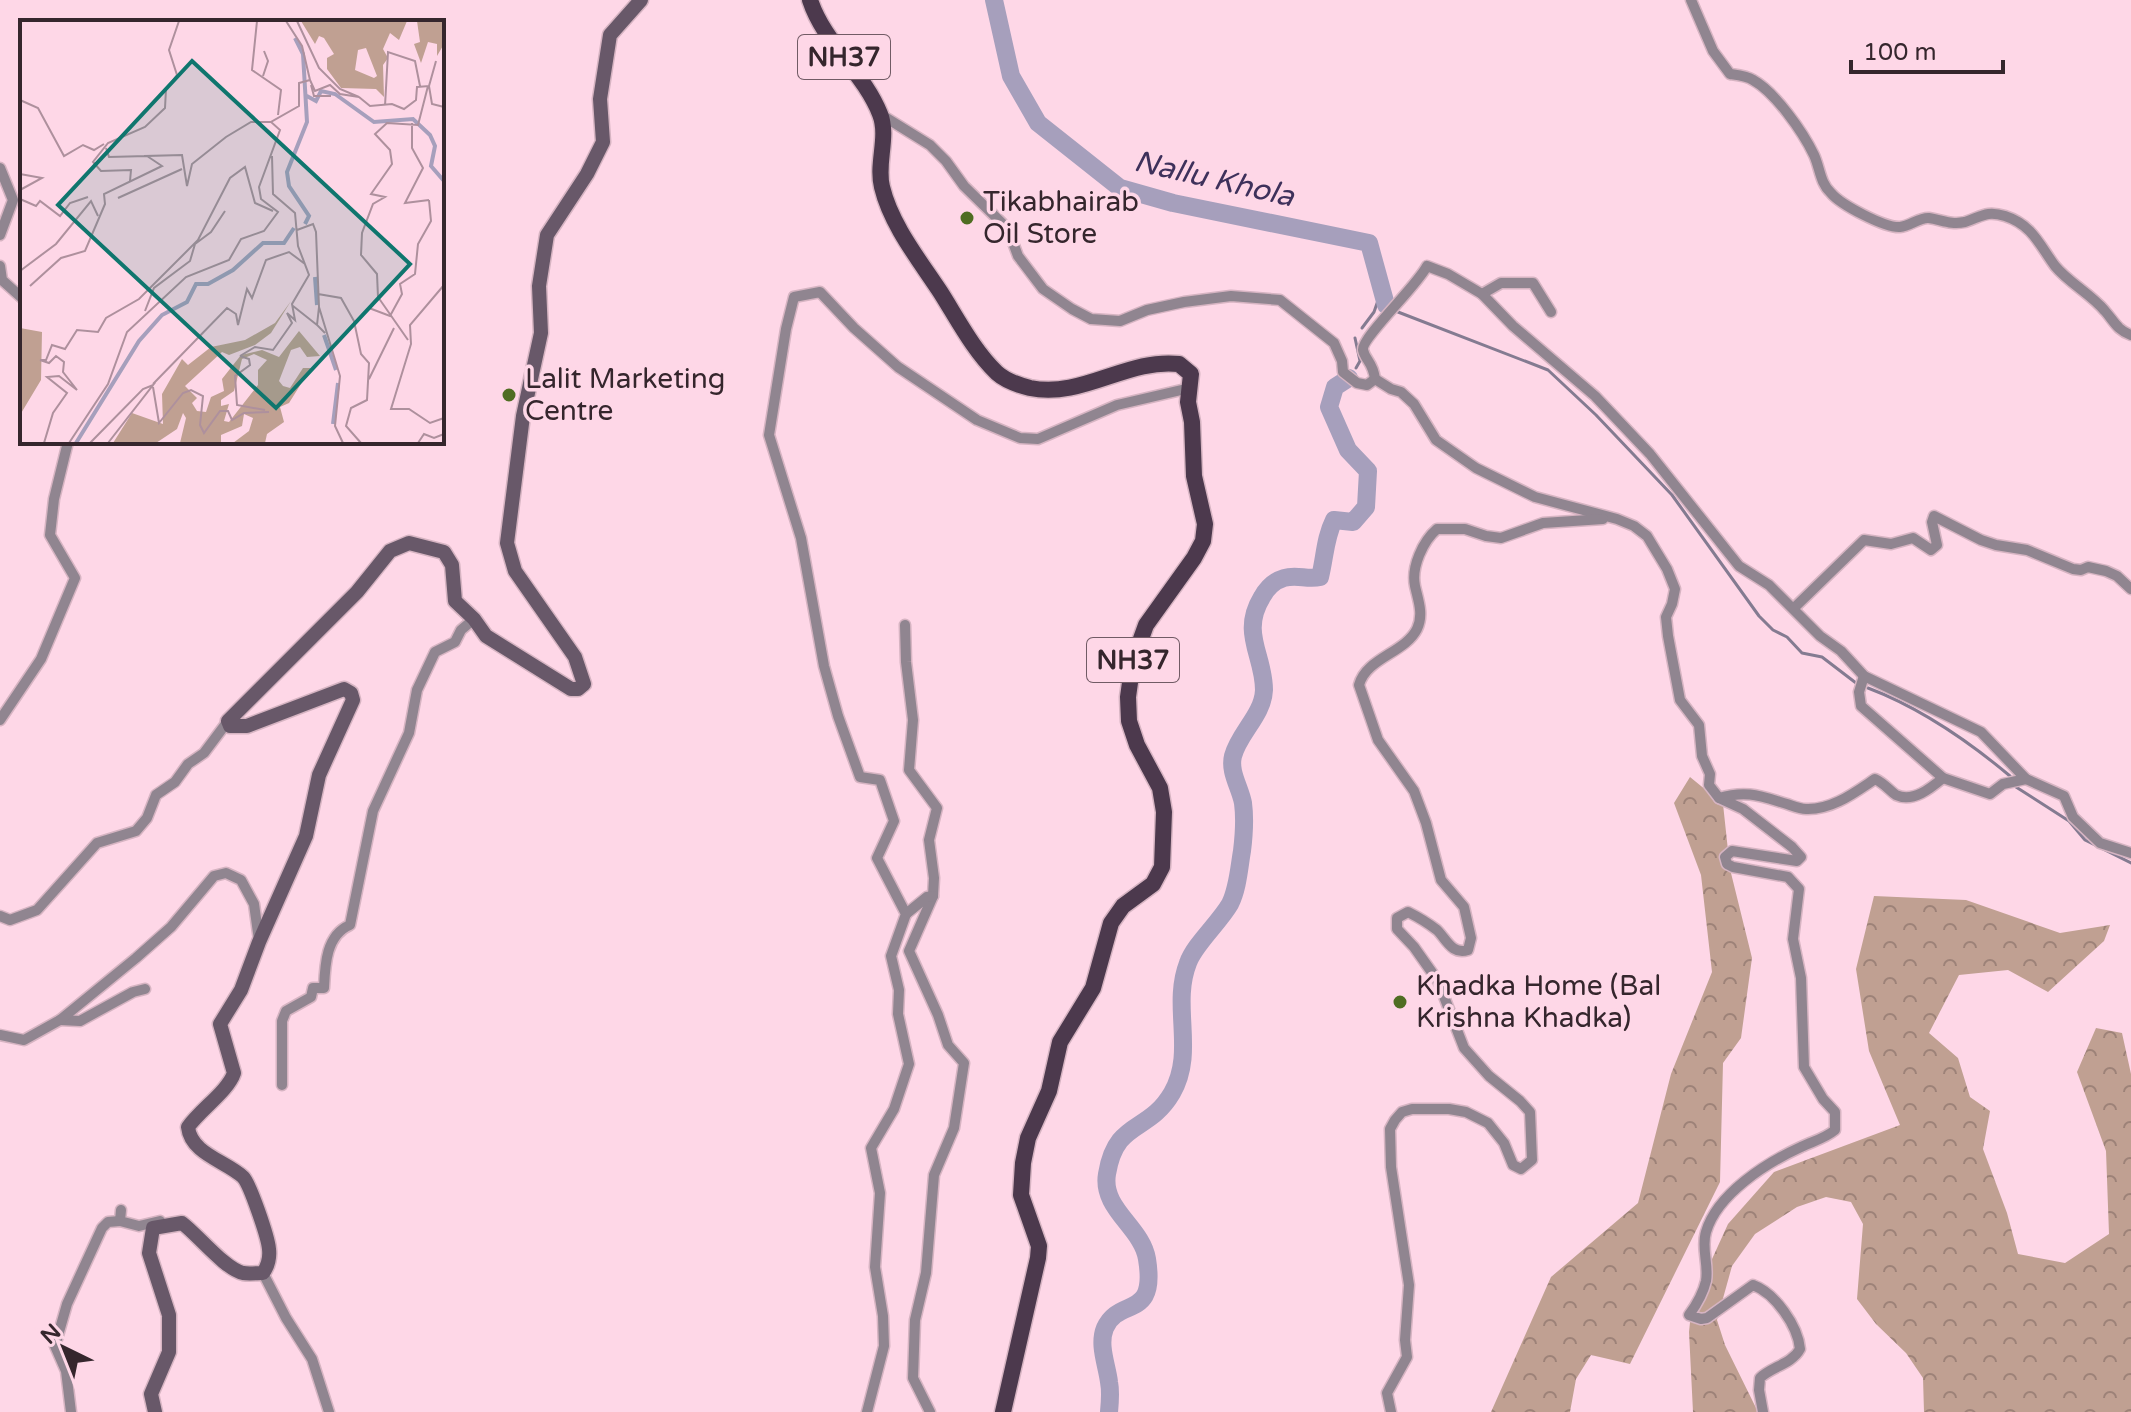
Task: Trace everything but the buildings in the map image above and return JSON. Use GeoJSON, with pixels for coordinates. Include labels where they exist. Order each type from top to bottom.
{"type":"FeatureCollection","features":[{"type":"Feature","properties":{"kind":"main road","name":"NH37"},"geometry":{"type":"LineString","coordinates":[[810,0],[816,20],[850,65],[880,114],[882,187],[892,211],[967,335],[984,360],[1000,376],[1015,384],[1052,391],[1150,364],[1179,364],[1188,370],[1192,460],[1205,524],[1203,541],[1146,625],[1133,661],[1128,697],[1129,721],[1137,745],[1160,788],[1164,812],[1162,867],[1153,884],[1123,906],[1111,923],[1093,988],[1060,1042],[1049,1091],[1028,1138],[1021,1195],[1039,1246],[1038,1258],[1003,1412]]}},
{"type":"Feature","properties":{"kind":"street"},"geometry":{"type":"LineString","coordinates":[[0,916],[10,920],[37,910],[97,843],[136,831],[147,818],[156,795],[175,782],[188,764],[217,740],[228,721],[357,592],[390,551],[409,543],[444,552],[452,565],[455,601],[486,636],[571,689],[578,689],[584,684],[575,657],[515,571],[507,543],[523,416],[541,333],[539,286],[547,235],[587,174],[603,142],[600,99],[610,35],[641,0]]}},
{"type":"Feature","properties":{"kind":"street"},"geometry":{"type":"LineString","coordinates":[[1691,0],[1713,51],[1730,74],[1751,78],[1770,93],[1802,134],[1832,195],[1869,219],[1898,227],[1927,217],[1951,224],[1983,213],[2006,216],[2039,240],[2056,267],[2107,312],[2113,324],[2131,335]]}},
{"type":"Feature","properties":{"kind":"street"},"geometry":{"type":"LineString","coordinates":[[880,114],[930,145],[946,161],[964,186],[1008,229],[1018,256],[1043,289],[1072,309],[1091,319],[1120,321],[1147,310],[1184,302],[1231,296],[1280,300],[1334,343],[1343,372],[1357,383],[1367,385],[1375,379]]}},
{"type":"Feature","properties":{"kind":"street"},"geometry":{"type":"LineString","coordinates":[[0,168],[13,200],[0,235]]}},
{"type":"Feature","properties":{"kind":"street"},"geometry":{"type":"LineString","coordinates":[[0,266],[2,280],[20,296]]}},
{"type":"Feature","properties":{"kind":"street"},"geometry":{"type":"LineString","coordinates":[[1375,379],[1374,366],[1363,351],[1363,346],[1380,320],[1391,314],[1427,266],[1482,294],[1513,326],[1595,396],[1650,454],[1739,566],[1769,585],[1864,676],[1981,732],[2026,779],[2064,796],[2073,817],[2100,843],[2131,853]]}},
{"type":"Feature","properties":{"kind":"street"},"geometry":{"type":"LineString","coordinates":[[1482,294],[1501,283],[1533,283],[1551,312]]}},
{"type":"Feature","properties":{"kind":"street"},"geometry":{"type":"LineString","coordinates":[[906,914],[877,858],[894,821],[880,780],[860,777],[838,716],[824,666],[801,538],[769,435],[794,297],[820,292],[898,367],[977,420],[1020,438],[1038,439],[1117,405],[1190,388]]}},
{"type":"Feature","properties":{"kind":"street"},"geometry":{"type":"LineString","coordinates":[[1375,379],[1401,392],[1414,404],[1436,440],[1476,468],[1535,497],[1617,519],[1647,536],[1675,589],[1666,617],[1680,700],[1699,725],[1702,756],[1710,774],[1709,785],[1719,798],[1743,809],[1801,857],[1797,861],[1732,851],[1725,857],[1727,864],[1733,867],[1788,877],[1799,889],[1793,939],[1801,978],[1804,1067],[1823,1099],[1835,1112],[1835,1130],[1779,1159],[1725,1197],[1712,1214],[1705,1235],[1707,1279],[1700,1300],[1689,1315],[1707,1318],[1753,1285],[1764,1291],[1777,1305],[1798,1336],[1800,1349],[1797,1355],[1760,1378],[1763,1412]]}},
{"type":"Feature","properties":{"kind":"street"},"geometry":{"type":"LineString","coordinates":[[0,720],[41,659],[75,578],[50,535],[54,499],[68,444]]}},
{"type":"Feature","properties":{"kind":"street"},"geometry":{"type":"LineString","coordinates":[[1794,608],[1864,540],[1891,544],[1913,538],[1931,550],[1937,545],[1932,522],[1934,516],[1981,540],[2027,550],[2073,569],[2088,567],[2106,571],[2131,589]]}},
{"type":"Feature","properties":{"kind":"street"},"geometry":{"type":"LineString","coordinates":[[1391,1412],[1387,1393],[1407,1357],[1405,1340],[1409,1285],[1391,1167],[1390,1129],[1402,1112],[1412,1109],[1466,1112],[1488,1123],[1504,1143],[1513,1165],[1521,1169],[1532,1160],[1530,1112],[1489,1076],[1464,1048],[1438,981],[1397,929],[1397,918],[1408,912],[1437,931],[1452,949],[1461,952],[1468,950],[1471,938],[1464,907],[1441,880],[1414,791],[1378,740],[1359,685],[1372,667],[1411,638],[1418,626],[1420,602],[1414,577],[1424,542],[1437,529],[1465,529],[1501,538],[1543,523],[1617,519]]}},
{"type":"Feature","properties":{"kind":"street"},"geometry":{"type":"LineString","coordinates":[[282,1085],[282,1021],[286,1011],[311,997],[313,988],[324,988],[326,954],[342,929],[350,925],[360,890],[373,811],[409,733],[417,690],[435,652],[455,642],[461,630],[474,619]]}},
{"type":"Feature","properties":{"kind":"street"},"geometry":{"type":"LineString","coordinates":[[905,625],[913,720],[909,770],[937,808],[929,840],[933,896],[909,951],[948,1045],[964,1063],[954,1128],[934,1175],[926,1273],[915,1320],[913,1378],[930,1412]]}},
{"type":"Feature","properties":{"kind":"street"},"geometry":{"type":"LineString","coordinates":[[1864,676],[1859,692],[1861,706],[1943,778],[1990,794],[2003,784],[2026,779]]}},
{"type":"Feature","properties":{"kind":"street"},"geometry":{"type":"LineString","coordinates":[[228,721],[236,727],[247,726],[344,689],[351,693],[353,700],[319,775],[306,836],[241,990],[220,1024],[234,1073],[188,1127],[189,1137],[196,1145],[245,1179],[269,1247],[268,1267],[263,1273]]}},
{"type":"Feature","properties":{"kind":"street"},"geometry":{"type":"LineString","coordinates":[[1719,798],[1738,792],[1755,794],[1804,809],[1828,806],[1843,800],[1875,779],[1898,796],[1913,796],[1925,792],[1943,778]]}},
{"type":"Feature","properties":{"kind":"street"},"geometry":{"type":"LineString","coordinates":[[0,1035],[24,1040],[60,1020],[171,927],[214,876],[226,873],[241,880],[254,904],[259,942]]}},
{"type":"Feature","properties":{"kind":"street"},"geometry":{"type":"LineString","coordinates":[[867,1412],[884,1346],[883,1316],[875,1267],[880,1193],[871,1148],[894,1109],[909,1064],[898,1014],[899,990],[891,956],[906,914],[927,897],[933,896]]}},
{"type":"Feature","properties":{"kind":"street"},"geometry":{"type":"LineString","coordinates":[[60,1020],[80,1021],[133,992],[145,989]]}},
{"type":"Feature","properties":{"kind":"street"},"geometry":{"type":"LineString","coordinates":[[71,1412],[66,1371],[55,1346],[67,1304],[102,1228],[108,1222],[120,1215],[139,1226],[155,1220],[182,1223],[242,1273],[263,1273]]}},
{"type":"Feature","properties":{"kind":"street"},"geometry":{"type":"LineString","coordinates":[[155,1412],[151,1394],[169,1352],[169,1315],[149,1253],[153,1228],[182,1223]]}},
{"type":"Feature","properties":{"kind":"street"},"geometry":{"type":"LineString","coordinates":[[263,1273],[312,1359],[329,1412]]}},
{"type":"Feature","properties":{"kind":"green space"},"geometry":{"type":"Polygon","coordinates":[[[1690,777],[1723,804],[1730,869],[1752,958],[1741,1038],[1723,1063],[1720,1182],[1630,1364],[1591,1355],[1576,1379],[1570,1412],[1491,1412],[1551,1277],[1638,1203],[1671,1074],[1712,972],[1701,875],[1674,803],[1690,777]]]}},
{"type":"Feature","properties":{"kind":"green space"},"geometry":{"type":"Polygon","coordinates":[[[1874,896],[1966,900],[2060,933],[2110,925],[2104,941],[2048,992],[2008,970],[1959,975],[1929,1033],[1958,1058],[1970,1097],[1990,1111],[1983,1149],[2007,1213],[2018,1254],[2065,1263],[2109,1234],[2106,1151],[2077,1072],[2096,1028],[2122,1033],[2131,1074],[2131,1412],[1924,1412],[1923,1378],[1906,1353],[1876,1324],[1857,1299],[1863,1224],[1851,1202],[1826,1197],[1797,1207],[1755,1234],[1732,1266],[1717,1320],[1725,1345],[1758,1412],[1693,1412],[1689,1332],[1692,1303],[1728,1224],[1774,1172],[1900,1125],[1869,1051],[1856,969],[1874,896]]]}},
{"type":"Feature","properties":{"kind":"waterway","name":"Nallu Khola"},"geometry":{"type":"LineString","coordinates":[[994,0],[1011,76],[1038,123],[1120,188],[1173,203],[1369,243],[1386,305]]}},
{"type":"Feature","properties":{"kind":"waterway"},"geometry":{"type":"LineString","coordinates":[[1362,328],[1374,312],[1382,289]]}},
{"type":"Feature","properties":{"kind":"waterway"},"geometry":{"type":"LineString","coordinates":[[1398,312],[1548,370],[1672,495],[1759,616],[1802,653],[1822,657],[1856,683]]}},
{"type":"Feature","properties":{"kind":"waterway"},"geometry":{"type":"LineString","coordinates":[[1355,338],[1360,361],[1356,368]]}},
{"type":"Feature","properties":{"kind":"waterway"},"geometry":{"type":"LineString","coordinates":[[1109,1412],[1110,1386],[1103,1348],[1105,1328],[1111,1318],[1142,1300],[1149,1278],[1144,1248],[1110,1198],[1107,1174],[1111,1156],[1125,1135],[1153,1115],[1172,1093],[1182,1061],[1183,979],[1196,949],[1230,904],[1235,891],[1244,821],[1243,803],[1232,768],[1233,756],[1260,708],[1264,690],[1253,633],[1256,610],[1266,591],[1277,581],[1289,577],[1320,577],[1334,520],[1353,522],[1366,507],[1368,471],[1348,450],[1329,407],[1335,387],[1349,378]]}},
{"type":"Feature","properties":{"kind":"waterway"},"geometry":{"type":"LineString","coordinates":[[1868,688],[1943,726],[2010,776]]}},
{"type":"Feature","properties":{"kind":"waterway"},"geometry":{"type":"LineString","coordinates":[[2016,787],[2069,821],[2085,840],[2131,863]]}},
{"type":"Feature","properties":{"kind":"place","name":"Tikabhairab Oil Store"},"geometry":{"type":"Point","coordinates":[967,218]}},
{"type":"Feature","properties":{"kind":"place","name":"Lalit Marketing Centre"},"geometry":{"type":"Point","coordinates":[509,395]}},
{"type":"Feature","properties":{"kind":"place","name":"Khadka Home (Bal Krishna Khadka)"},"geometry":{"type":"Point","coordinates":[1400,1002]}}]}
